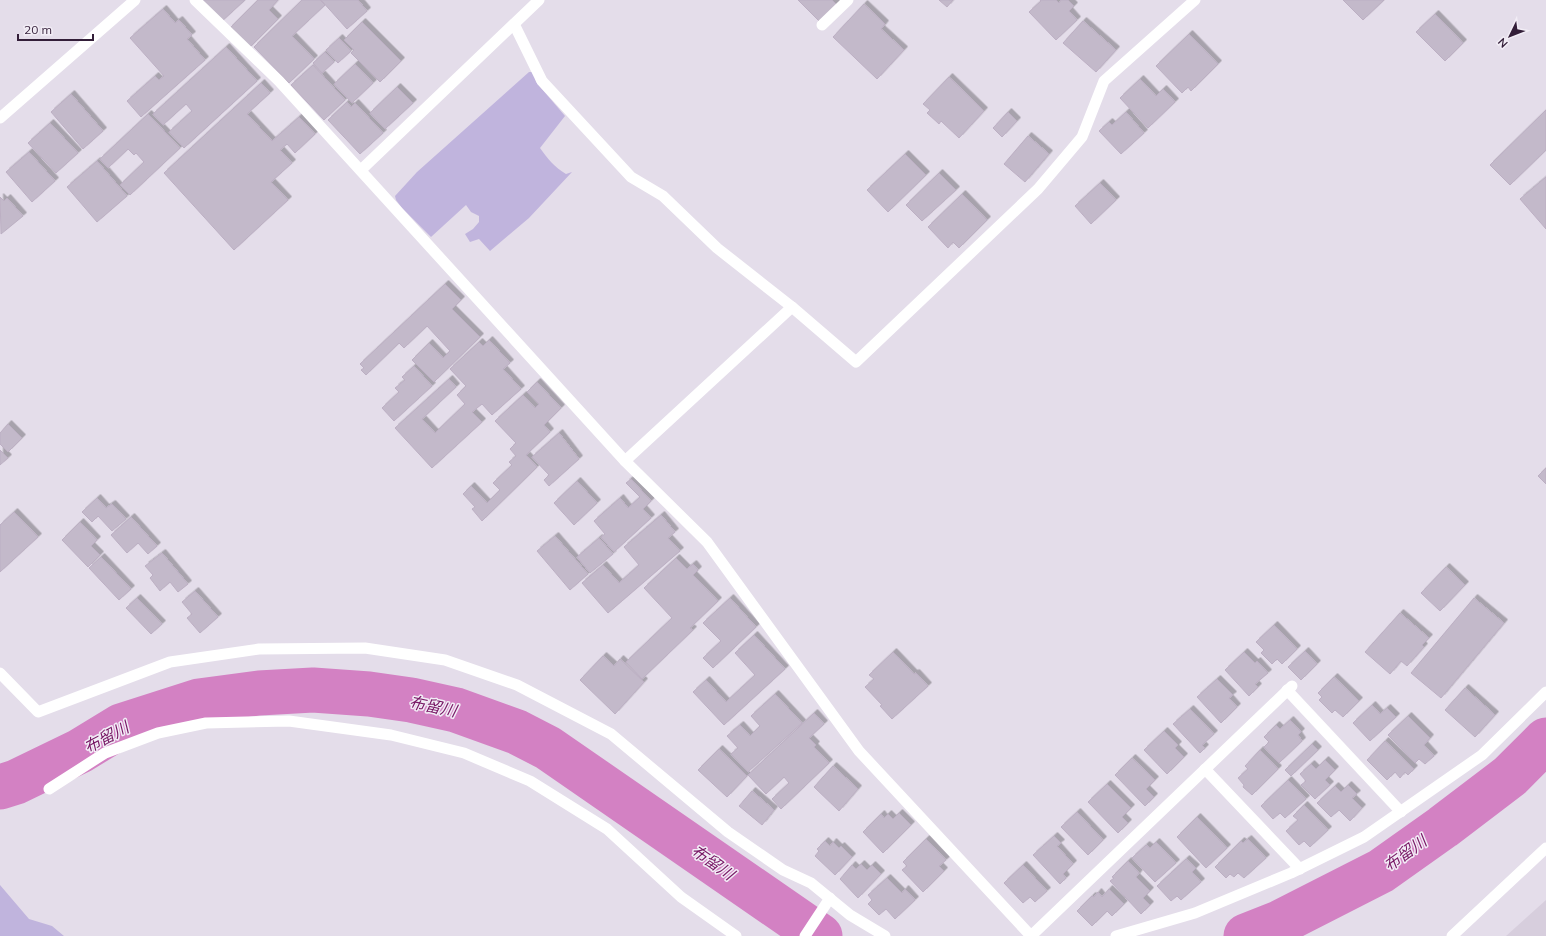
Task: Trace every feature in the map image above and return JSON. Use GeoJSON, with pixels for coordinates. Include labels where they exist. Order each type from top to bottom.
{"type":"FeatureCollection","features":[{"type":"Feature","properties":{"kind":"street"},"geometry":{"type":"LineString","coordinates":[[0,118],[135,0]]}},
{"type":"Feature","properties":{"kind":"street"},"geometry":{"type":"LineString","coordinates":[[195,0],[279,81],[626,461],[707,542],[859,751],[1031,936],[1289,688],[1401,812]]}},
{"type":"Feature","properties":{"kind":"street"},"geometry":{"type":"LineString","coordinates":[[361,170],[539,0]]}},
{"type":"Feature","properties":{"kind":"street"},"geometry":{"type":"LineString","coordinates":[[822,25],[848,0]]}},
{"type":"Feature","properties":{"kind":"street"},"geometry":{"type":"LineString","coordinates":[[514,24],[542,80],[631,177],[663,196],[717,248],[792,306],[856,362],[1038,189],[1082,137],[1104,80],[1195,0]]}},
{"type":"Feature","properties":{"kind":"street"},"geometry":{"type":"LineString","coordinates":[[626,461],[792,306]]}},
{"type":"Feature","properties":{"kind":"street"},"geometry":{"type":"LineString","coordinates":[[0,673],[38,712],[170,662],[259,649],[364,648],[446,660],[517,685],[611,734],[728,832],[783,870],[811,883],[828,900],[885,936]]}},
{"type":"Feature","properties":{"kind":"street"},"geometry":{"type":"LineString","coordinates":[[1116,936],[1195,913],[1300,869],[1364,837],[1482,755],[1546,692]]}},
{"type":"Feature","properties":{"kind":"street"},"geometry":{"type":"LineString","coordinates":[[49,789],[105,753],[158,734],[206,724],[289,721],[391,735],[464,753],[530,781],[607,829],[681,897],[736,936]]}},
{"type":"Feature","properties":{"kind":"street"},"geometry":{"type":"LineString","coordinates":[[1205,769],[1300,869]]}},
{"type":"Feature","properties":{"kind":"street"},"geometry":{"type":"LineString","coordinates":[[1452,936],[1546,848]]}},
{"type":"Feature","properties":{"kind":"street"},"geometry":{"type":"LineString","coordinates":[[806,936],[828,900]]}},
{"type":"Feature","properties":{"kind":"shaded area"},"geometry":{"type":"Polygon","coordinates":[[[529,72],[534,72],[536,82],[565,116],[540,148],[558,169],[566,174],[572,172],[529,218],[490,251],[479,239],[470,242],[465,234],[473,229],[479,222],[479,216],[471,212],[466,205],[431,237],[402,208],[395,196],[417,172],[529,72]]]}},
{"type":"Feature","properties":{"kind":"shaded area"},"geometry":{"type":"Polygon","coordinates":[[[0,885],[29,919],[52,926],[64,936],[0,936],[0,885]]]}},
{"type":"Feature","properties":{"kind":"shaded area"},"geometry":{"type":"Polygon","coordinates":[[[1546,900],[1546,936],[1506,936],[1546,900]]]}},
{"type":"Feature","properties":{"kind":"building"},"geometry":{"type":"Polygon","coordinates":[[[200,0],[245,0],[220,23],[200,0]]]}},
{"type":"Feature","properties":{"kind":"building"},"geometry":{"type":"Polygon","coordinates":[[[258,0],[278,0],[269,10],[278,19],[248,49],[229,29],[258,0]]]}},
{"type":"Feature","properties":{"kind":"building"},"geometry":{"type":"Polygon","coordinates":[[[302,0],[320,0],[325,5],[292,36],[314,59],[289,83],[254,47],[302,0]]]}},
{"type":"Feature","properties":{"kind":"building"},"geometry":{"type":"Polygon","coordinates":[[[321,0],[358,0],[367,11],[347,29],[321,0]]]}},
{"type":"Feature","properties":{"kind":"building"},"geometry":{"type":"Polygon","coordinates":[[[798,0],[832,0],[837,5],[820,22],[798,0]]]}},
{"type":"Feature","properties":{"kind":"building"},"geometry":{"type":"Polygon","coordinates":[[[939,0],[953,0],[947,7],[939,0]]]}},
{"type":"Feature","properties":{"kind":"building"},"geometry":{"type":"Polygon","coordinates":[[[1040,0],[1056,0],[1059,3],[1061,0],[1068,0],[1074,6],[1069,11],[1077,20],[1056,40],[1029,12],[1041,1],[1040,0]]]}},
{"type":"Feature","properties":{"kind":"building"},"geometry":{"type":"Polygon","coordinates":[[[1343,0],[1384,0],[1363,20],[1343,0]]]}},
{"type":"Feature","properties":{"kind":"building"},"geometry":{"type":"Polygon","coordinates":[[[864,4],[885,24],[881,29],[904,50],[877,79],[833,37],[864,4]]]}},
{"type":"Feature","properties":{"kind":"building"},"geometry":{"type":"Polygon","coordinates":[[[163,9],[175,23],[179,20],[192,35],[187,39],[205,60],[141,117],[127,101],[155,76],[159,80],[164,76],[130,38],[163,9]]]}},
{"type":"Feature","properties":{"kind":"building"},"geometry":{"type":"Polygon","coordinates":[[[1435,14],[1463,43],[1445,61],[1416,32],[1435,14]]]}},
{"type":"Feature","properties":{"kind":"building"},"geometry":{"type":"Polygon","coordinates":[[[1083,21],[1116,50],[1096,72],[1063,43],[1083,21]]]}},
{"type":"Feature","properties":{"kind":"building"},"geometry":{"type":"Polygon","coordinates":[[[362,22],[401,61],[380,82],[351,53],[354,50],[344,40],[362,22]]]}},
{"type":"Feature","properties":{"kind":"building"},"geometry":{"type":"Polygon","coordinates":[[[1189,34],[1218,64],[1191,91],[1188,87],[1182,93],[1156,66],[1189,34]]]}},
{"type":"Feature","properties":{"kind":"building"},"geometry":{"type":"Polygon","coordinates":[[[339,38],[351,51],[338,63],[326,50],[339,38]]]}},
{"type":"Feature","properties":{"kind":"building"},"geometry":{"type":"Polygon","coordinates":[[[226,47],[257,81],[184,148],[169,132],[192,111],[186,104],[163,125],[153,114],[226,47]]]}},
{"type":"Feature","properties":{"kind":"building"},"geometry":{"type":"Polygon","coordinates":[[[325,52],[334,62],[322,73],[313,63],[325,52]]]}},
{"type":"Feature","properties":{"kind":"building"},"geometry":{"type":"Polygon","coordinates":[[[355,64],[373,83],[352,103],[334,84],[355,64]]]}},
{"type":"Feature","properties":{"kind":"building"},"geometry":{"type":"Polygon","coordinates":[[[313,65],[345,100],[324,120],[291,85],[313,65]]]}},
{"type":"Feature","properties":{"kind":"building"},"geometry":{"type":"Polygon","coordinates":[[[949,77],[984,111],[959,138],[941,121],[939,124],[927,113],[930,110],[923,104],[949,77]]]}},
{"type":"Feature","properties":{"kind":"building"},"geometry":{"type":"Polygon","coordinates":[[[1140,79],[1156,96],[1163,89],[1175,102],[1148,128],[1120,98],[1140,79]]]}},
{"type":"Feature","properties":{"kind":"building"},"geometry":{"type":"Polygon","coordinates":[[[261,83],[270,93],[247,114],[272,141],[299,117],[315,134],[295,153],[287,144],[280,150],[292,163],[271,182],[288,200],[234,250],[164,173],[261,83]]]}},
{"type":"Feature","properties":{"kind":"building"},"geometry":{"type":"Polygon","coordinates":[[[397,87],[413,103],[385,129],[370,113],[397,87]]]}},
{"type":"Feature","properties":{"kind":"building"},"geometry":{"type":"Polygon","coordinates":[[[71,94],[103,131],[83,149],[51,112],[71,94]]]}},
{"type":"Feature","properties":{"kind":"building"},"geometry":{"type":"Polygon","coordinates":[[[347,102],[351,107],[355,103],[383,133],[360,154],[328,120],[347,102]]]}},
{"type":"Feature","properties":{"kind":"building"},"geometry":{"type":"Polygon","coordinates":[[[1546,110],[1546,150],[1510,185],[1490,165],[1546,110]]]}},
{"type":"Feature","properties":{"kind":"building"},"geometry":{"type":"Polygon","coordinates":[[[1008,112],[1017,121],[1002,137],[993,128],[1008,112]]]}},
{"type":"Feature","properties":{"kind":"building"},"geometry":{"type":"Polygon","coordinates":[[[1126,112],[1144,133],[1121,154],[1099,131],[1109,122],[1112,125],[1126,112]]]}},
{"type":"Feature","properties":{"kind":"building"},"geometry":{"type":"Polygon","coordinates":[[[148,114],[180,148],[130,195],[120,185],[144,162],[136,153],[134,155],[128,149],[108,168],[100,159],[148,114]]]}},
{"type":"Feature","properties":{"kind":"building"},"geometry":{"type":"Polygon","coordinates":[[[50,123],[78,153],[56,173],[28,143],[50,123]]]}},
{"type":"Feature","properties":{"kind":"building"},"geometry":{"type":"Polygon","coordinates":[[[1028,136],[1049,154],[1025,182],[1004,164],[1028,136]]]}},
{"type":"Feature","properties":{"kind":"building"},"geometry":{"type":"Polygon","coordinates":[[[29,152],[55,181],[32,202],[6,172],[29,152]]]}},
{"type":"Feature","properties":{"kind":"building"},"geometry":{"type":"Polygon","coordinates":[[[905,154],[926,175],[888,212],[867,190],[905,154]]]}},
{"type":"Feature","properties":{"kind":"building"},"geometry":{"type":"Polygon","coordinates":[[[97,161],[127,196],[97,222],[67,187],[97,161]]]}},
{"type":"Feature","properties":{"kind":"building"},"geometry":{"type":"Polygon","coordinates":[[[939,173],[956,190],[922,221],[906,205],[939,173]]]}},
{"type":"Feature","properties":{"kind":"building"},"geometry":{"type":"Polygon","coordinates":[[[1546,177],[1546,229],[1520,199],[1546,177]]]}},
{"type":"Feature","properties":{"kind":"building"},"geometry":{"type":"Polygon","coordinates":[[[1100,183],[1116,200],[1091,224],[1075,206],[1100,183]]]}},
{"type":"Feature","properties":{"kind":"building"},"geometry":{"type":"Polygon","coordinates":[[[962,194],[987,220],[959,248],[953,242],[948,248],[928,227],[962,194]]]}},
{"type":"Feature","properties":{"kind":"building"},"geometry":{"type":"Polygon","coordinates":[[[0,197],[4,201],[7,198],[23,216],[1,234],[0,197]]]}},
{"type":"Feature","properties":{"kind":"building"},"geometry":{"type":"Polygon","coordinates":[[[445,284],[461,300],[452,309],[480,337],[434,382],[412,360],[429,343],[443,358],[450,351],[427,326],[404,348],[399,343],[366,375],[361,370],[364,368],[360,364],[445,284]]]}},
{"type":"Feature","properties":{"kind":"building"},"geometry":{"type":"Polygon","coordinates":[[[489,340],[510,363],[503,369],[521,389],[492,415],[482,404],[472,412],[482,422],[432,468],[395,428],[449,379],[456,387],[422,419],[435,433],[465,404],[457,395],[466,386],[450,369],[479,342],[483,346],[489,340]]]}},
{"type":"Feature","properties":{"kind":"building"},"geometry":{"type":"Polygon","coordinates":[[[414,366],[432,386],[394,421],[382,408],[399,392],[395,388],[405,380],[402,377],[414,366]]]}},
{"type":"Feature","properties":{"kind":"building"},"geometry":{"type":"Polygon","coordinates":[[[537,382],[561,408],[544,425],[550,432],[526,455],[537,467],[482,521],[472,509],[475,507],[463,494],[471,486],[487,503],[500,490],[493,483],[512,465],[509,462],[516,456],[510,449],[516,443],[495,421],[523,395],[535,408],[539,404],[527,392],[537,382]]]}},
{"type":"Feature","properties":{"kind":"building"},"geometry":{"type":"Polygon","coordinates":[[[8,424],[22,438],[8,452],[0,444],[0,433],[8,424]]]}},
{"type":"Feature","properties":{"kind":"building"},"geometry":{"type":"Polygon","coordinates":[[[559,433],[579,459],[549,486],[544,480],[549,475],[532,457],[559,433]]]}},
{"type":"Feature","properties":{"kind":"building"},"geometry":{"type":"Polygon","coordinates":[[[0,450],[8,458],[0,465],[0,450]]]}},
{"type":"Feature","properties":{"kind":"building"},"geometry":{"type":"Polygon","coordinates":[[[1546,468],[1546,484],[1538,476],[1546,468]]]}},
{"type":"Feature","properties":{"kind":"building"},"geometry":{"type":"Polygon","coordinates":[[[631,479],[651,501],[643,509],[651,518],[614,552],[601,537],[605,534],[594,521],[620,498],[628,508],[640,497],[626,483],[631,479]]]}},
{"type":"Feature","properties":{"kind":"building"},"geometry":{"type":"Polygon","coordinates":[[[577,481],[597,503],[574,525],[554,503],[577,481]]]}},
{"type":"Feature","properties":{"kind":"building"},"geometry":{"type":"Polygon","coordinates":[[[97,498],[106,508],[112,504],[126,519],[112,531],[98,516],[92,522],[82,512],[97,498]]]}},
{"type":"Feature","properties":{"kind":"building"},"geometry":{"type":"Polygon","coordinates":[[[14,512],[38,537],[0,572],[0,525],[14,512]]]}},
{"type":"Feature","properties":{"kind":"building"},"geometry":{"type":"Polygon","coordinates":[[[661,515],[675,532],[668,538],[680,551],[608,613],[582,583],[603,565],[619,583],[639,565],[624,547],[661,515]]]}},
{"type":"Feature","properties":{"kind":"building"},"geometry":{"type":"Polygon","coordinates":[[[131,517],[157,546],[148,554],[138,543],[127,553],[111,535],[131,517]]]}},
{"type":"Feature","properties":{"kind":"building"},"geometry":{"type":"Polygon","coordinates":[[[80,522],[97,540],[91,546],[100,555],[88,567],[62,540],[80,522]]]}},
{"type":"Feature","properties":{"kind":"building"},"geometry":{"type":"Polygon","coordinates":[[[555,536],[588,574],[570,590],[537,551],[555,536]]]}},
{"type":"Feature","properties":{"kind":"building"},"geometry":{"type":"Polygon","coordinates":[[[599,538],[613,554],[590,573],[577,557],[599,538]]]}},
{"type":"Feature","properties":{"kind":"building"},"geometry":{"type":"Polygon","coordinates":[[[162,553],[188,584],[178,592],[170,582],[160,591],[150,578],[153,575],[145,566],[162,553]]]}},
{"type":"Feature","properties":{"kind":"building"},"geometry":{"type":"Polygon","coordinates":[[[101,557],[131,589],[119,600],[89,568],[101,557]]]}},
{"type":"Feature","properties":{"kind":"building"},"geometry":{"type":"Polygon","coordinates":[[[676,558],[687,569],[693,564],[698,570],[693,575],[718,601],[690,628],[693,630],[642,679],[626,662],[672,618],[644,588],[676,558]]]}},
{"type":"Feature","properties":{"kind":"building"},"geometry":{"type":"Polygon","coordinates":[[[1446,567],[1465,585],[1440,611],[1421,593],[1446,567]]]}},
{"type":"Feature","properties":{"kind":"building"},"geometry":{"type":"Polygon","coordinates":[[[195,591],[218,617],[200,633],[187,618],[192,614],[182,602],[195,591]]]}},
{"type":"Feature","properties":{"kind":"building"},"geometry":{"type":"Polygon","coordinates":[[[137,598],[162,624],[151,634],[126,608],[137,598]]]}},
{"type":"Feature","properties":{"kind":"building"},"geometry":{"type":"Polygon","coordinates":[[[730,598],[756,627],[713,668],[703,658],[721,641],[703,623],[730,598]]]}},
{"type":"Feature","properties":{"kind":"building"},"geometry":{"type":"Polygon","coordinates":[[[1474,598],[1504,623],[1441,698],[1411,673],[1474,598]]]}},
{"type":"Feature","properties":{"kind":"building"},"geometry":{"type":"Polygon","coordinates":[[[1400,613],[1429,638],[1422,645],[1424,647],[1407,666],[1401,661],[1390,674],[1365,652],[1400,613]]]}},
{"type":"Feature","properties":{"kind":"building"},"geometry":{"type":"Polygon","coordinates":[[[1274,625],[1297,649],[1282,664],[1277,659],[1272,664],[1261,653],[1264,650],[1256,642],[1274,625]]]}},
{"type":"Feature","properties":{"kind":"building"},"geometry":{"type":"Polygon","coordinates":[[[754,635],[785,669],[724,725],[693,692],[706,680],[726,702],[755,675],[735,653],[754,635]]]}},
{"type":"Feature","properties":{"kind":"building"},"geometry":{"type":"Polygon","coordinates":[[[1305,651],[1317,664],[1301,680],[1288,667],[1305,651]]]}},
{"type":"Feature","properties":{"kind":"building"},"geometry":{"type":"Polygon","coordinates":[[[893,652],[928,686],[892,719],[880,706],[882,705],[865,687],[874,679],[869,675],[893,652]]]}},
{"type":"Feature","properties":{"kind":"building"},"geometry":{"type":"Polygon","coordinates":[[[1244,652],[1255,663],[1257,661],[1268,673],[1255,684],[1258,687],[1249,696],[1225,670],[1244,652]]]}},
{"type":"Feature","properties":{"kind":"building"},"geometry":{"type":"Polygon","coordinates":[[[603,656],[614,666],[620,659],[644,682],[615,714],[580,680],[603,656]]]}},
{"type":"Feature","properties":{"kind":"building"},"geometry":{"type":"Polygon","coordinates":[[[1334,677],[1359,701],[1343,717],[1335,710],[1332,713],[1319,700],[1322,697],[1318,693],[1334,677]]]}},
{"type":"Feature","properties":{"kind":"building"},"geometry":{"type":"Polygon","coordinates":[[[1217,679],[1233,695],[1229,698],[1237,707],[1221,723],[1197,697],[1217,679]]]}},
{"type":"Feature","properties":{"kind":"building"},"geometry":{"type":"Polygon","coordinates":[[[1465,688],[1495,715],[1475,737],[1445,710],[1465,688]]]}},
{"type":"Feature","properties":{"kind":"building"},"geometry":{"type":"Polygon","coordinates":[[[775,694],[802,723],[748,772],[731,754],[738,748],[727,736],[740,725],[750,736],[760,726],[751,716],[775,694]]]}},
{"type":"Feature","properties":{"kind":"building"},"geometry":{"type":"Polygon","coordinates":[[[1372,705],[1380,714],[1387,708],[1396,717],[1370,741],[1353,723],[1372,705]]]}},
{"type":"Feature","properties":{"kind":"building"},"geometry":{"type":"Polygon","coordinates":[[[1190,709],[1214,734],[1202,745],[1205,748],[1200,753],[1173,724],[1190,709]]]}},
{"type":"Feature","properties":{"kind":"building"},"geometry":{"type":"Polygon","coordinates":[[[814,713],[824,724],[809,738],[816,745],[814,747],[829,763],[781,809],[772,799],[789,783],[784,777],[766,794],[748,775],[814,713]]]}},
{"type":"Feature","properties":{"kind":"building"},"geometry":{"type":"Polygon","coordinates":[[[1408,716],[1430,738],[1424,745],[1434,756],[1425,764],[1419,759],[1415,763],[1388,735],[1408,716]]]}},
{"type":"Feature","properties":{"kind":"building"},"geometry":{"type":"Polygon","coordinates":[[[1290,720],[1301,732],[1298,735],[1302,741],[1279,763],[1264,747],[1269,742],[1264,737],[1276,725],[1280,729],[1290,720]]]}},
{"type":"Feature","properties":{"kind":"building"},"geometry":{"type":"Polygon","coordinates":[[[1164,731],[1178,745],[1175,748],[1184,757],[1167,774],[1144,750],[1164,731]]]}},
{"type":"Feature","properties":{"kind":"building"},"geometry":{"type":"Polygon","coordinates":[[[1385,741],[1414,769],[1408,775],[1405,772],[1400,778],[1395,772],[1387,780],[1367,760],[1385,741]]]}},
{"type":"Feature","properties":{"kind":"building"},"geometry":{"type":"Polygon","coordinates":[[[1312,744],[1318,750],[1291,776],[1285,770],[1312,744]]]}},
{"type":"Feature","properties":{"kind":"building"},"geometry":{"type":"Polygon","coordinates":[[[719,749],[747,776],[727,797],[698,770],[719,749]]]}},
{"type":"Feature","properties":{"kind":"building"},"geometry":{"type":"Polygon","coordinates":[[[1260,750],[1278,769],[1252,795],[1243,787],[1244,785],[1238,778],[1248,769],[1245,766],[1260,750]]]}},
{"type":"Feature","properties":{"kind":"building"},"geometry":{"type":"Polygon","coordinates":[[[1132,758],[1155,780],[1146,789],[1154,797],[1145,806],[1115,775],[1132,758]]]}},
{"type":"Feature","properties":{"kind":"building"},"geometry":{"type":"Polygon","coordinates":[[[1325,760],[1335,770],[1325,780],[1330,785],[1315,799],[1301,785],[1306,781],[1300,774],[1311,764],[1316,769],[1325,760]]]}},
{"type":"Feature","properties":{"kind":"building"},"geometry":{"type":"Polygon","coordinates":[[[833,766],[858,789],[839,811],[814,787],[833,766]]]}},
{"type":"Feature","properties":{"kind":"building"},"geometry":{"type":"Polygon","coordinates":[[[1288,780],[1306,799],[1285,818],[1280,813],[1273,819],[1261,806],[1288,780]]]}},
{"type":"Feature","properties":{"kind":"building"},"geometry":{"type":"Polygon","coordinates":[[[1107,784],[1131,808],[1122,817],[1128,823],[1118,833],[1088,802],[1107,784]]]}},
{"type":"Feature","properties":{"kind":"building"},"geometry":{"type":"Polygon","coordinates":[[[1348,785],[1357,794],[1352,798],[1362,808],[1350,821],[1339,810],[1331,817],[1317,803],[1335,786],[1341,792],[1348,785]]]}},
{"type":"Feature","properties":{"kind":"building"},"geometry":{"type":"Polygon","coordinates":[[[752,791],[774,810],[762,825],[739,806],[752,791]]]}},
{"type":"Feature","properties":{"kind":"building"},"geometry":{"type":"Polygon","coordinates":[[[1304,805],[1328,830],[1310,847],[1304,841],[1299,845],[1286,831],[1298,820],[1293,816],[1304,805]]]}},
{"type":"Feature","properties":{"kind":"building"},"geometry":{"type":"Polygon","coordinates":[[[1077,812],[1103,840],[1088,855],[1061,827],[1077,812]]]}},
{"type":"Feature","properties":{"kind":"building"},"geometry":{"type":"Polygon","coordinates":[[[899,813],[911,825],[883,853],[863,832],[881,814],[884,818],[888,814],[893,819],[899,813]]]}},
{"type":"Feature","properties":{"kind":"building"},"geometry":{"type":"Polygon","coordinates":[[[1197,817],[1227,848],[1206,868],[1177,837],[1197,817]]]}},
{"type":"Feature","properties":{"kind":"building"},"geometry":{"type":"Polygon","coordinates":[[[1054,836],[1061,843],[1057,846],[1073,864],[1063,874],[1066,878],[1060,884],[1033,855],[1054,836]]]}},
{"type":"Feature","properties":{"kind":"building"},"geometry":{"type":"Polygon","coordinates":[[[926,839],[946,860],[939,866],[944,871],[923,892],[902,870],[907,866],[903,862],[926,839]]]}},
{"type":"Feature","properties":{"kind":"building"},"geometry":{"type":"Polygon","coordinates":[[[1248,839],[1266,858],[1244,878],[1238,873],[1234,877],[1230,874],[1226,878],[1215,867],[1241,841],[1243,843],[1248,839]]]}},
{"type":"Feature","properties":{"kind":"building"},"geometry":{"type":"Polygon","coordinates":[[[825,841],[830,846],[833,842],[839,848],[841,846],[852,857],[835,875],[815,856],[819,851],[817,849],[825,841]]]}},
{"type":"Feature","properties":{"kind":"building"},"geometry":{"type":"Polygon","coordinates":[[[1156,842],[1176,863],[1155,882],[1132,858],[1146,845],[1150,848],[1156,842]]]}},
{"type":"Feature","properties":{"kind":"building"},"geometry":{"type":"Polygon","coordinates":[[[1186,859],[1196,868],[1192,872],[1201,882],[1181,900],[1177,896],[1171,901],[1157,886],[1186,859]]]}},
{"type":"Feature","properties":{"kind":"building"},"geometry":{"type":"Polygon","coordinates":[[[1128,861],[1139,873],[1136,877],[1150,891],[1143,898],[1150,905],[1141,914],[1110,881],[1128,861]]]}},
{"type":"Feature","properties":{"kind":"building"},"geometry":{"type":"Polygon","coordinates":[[[861,864],[867,870],[872,865],[881,874],[858,898],[840,879],[852,865],[856,869],[861,864]]]}},
{"type":"Feature","properties":{"kind":"building"},"geometry":{"type":"Polygon","coordinates":[[[1023,865],[1047,891],[1035,902],[1030,897],[1023,903],[1004,883],[1023,865]]]}},
{"type":"Feature","properties":{"kind":"building"},"geometry":{"type":"Polygon","coordinates":[[[887,878],[902,893],[905,889],[915,900],[895,919],[886,909],[879,915],[868,904],[872,900],[868,895],[887,878]]]}},
{"type":"Feature","properties":{"kind":"building"},"geometry":{"type":"Polygon","coordinates":[[[1109,889],[1124,904],[1112,916],[1107,911],[1092,926],[1077,911],[1092,896],[1094,897],[1098,892],[1102,897],[1109,889]]]}},
{"type":"Feature","properties":{"kind":"waterway","name":"布留川"},"geometry":{"type":"LineString","coordinates":[[0,787],[16,782],[80,751],[121,726],[199,701],[259,693],[313,690],[369,694],[411,700],[456,710],[517,732],[548,748],[820,936]]}},
{"type":"Feature","properties":{"kind":"waterway","name":"布留川"},"geometry":{"type":"LineString","coordinates":[[1246,936],[1279,923],[1381,871],[1443,827],[1510,776],[1546,740]]}}]}
